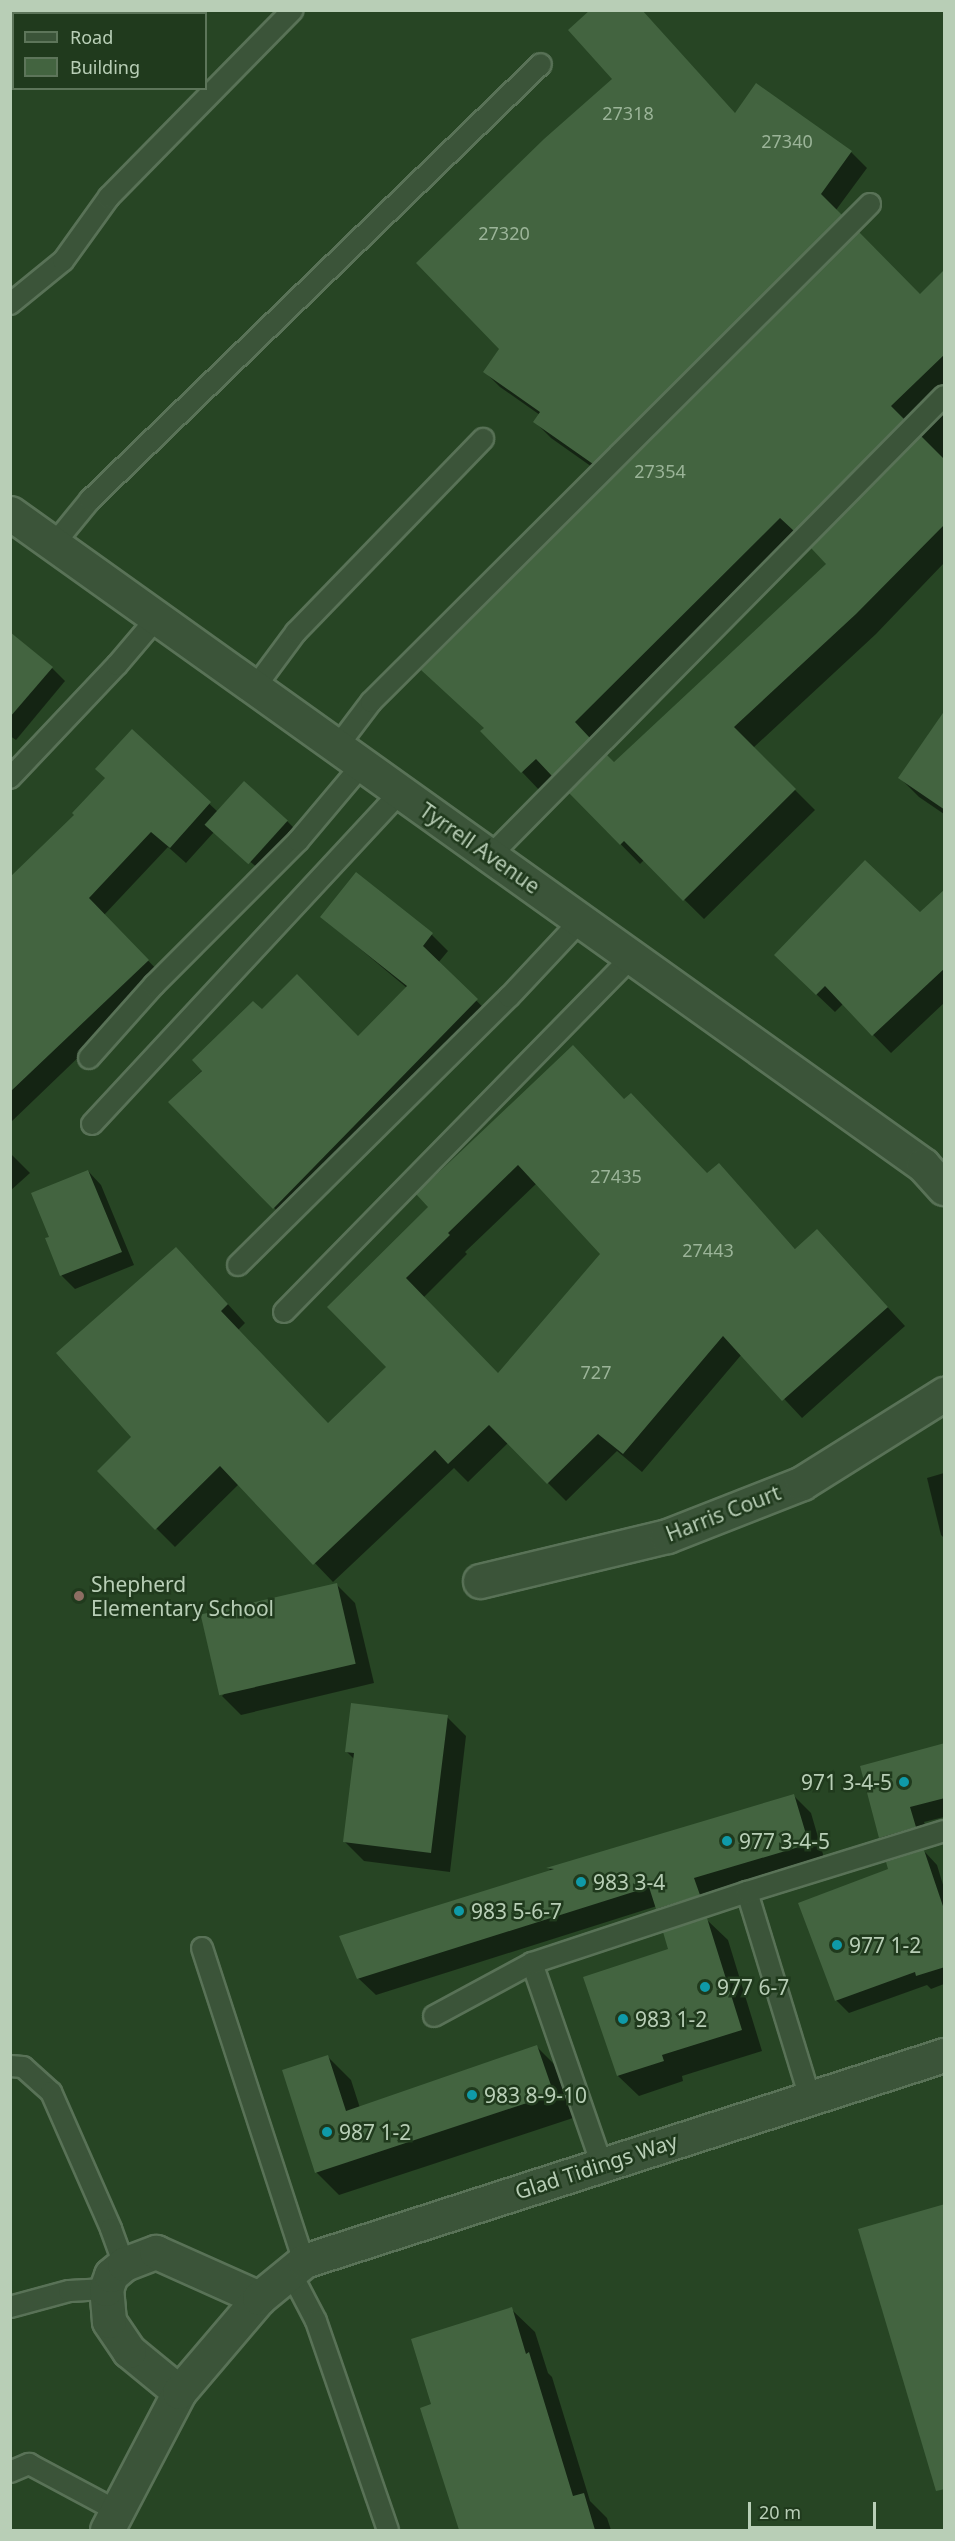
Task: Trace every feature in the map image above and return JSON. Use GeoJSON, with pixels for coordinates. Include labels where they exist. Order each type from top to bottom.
{"type":"FeatureCollection","features":[{"type":"Feature","properties":{"kind":"street","name":"Tyrrell Avenue"},"geometry":{"type":"LineString","coordinates":[[10,513],[156,619],[256,686],[350,756],[923,1165],[945,1188]]}},
{"type":"Feature","properties":{"kind":"street","name":"Harris Court"},"geometry":{"type":"LineString","coordinates":[[480,1581],[667,1536],[802,1483],[945,1394]]}},
{"type":"Feature","properties":{"kind":"street","name":"Glad Tidings Way"},"geometry":{"type":"LineString","coordinates":[[112,2521],[179,2392],[259,2298],[297,2266],[602,2164],[945,2055]]}},
{"type":"Feature","properties":{"kind":"street"},"geometry":{"type":"LineString","coordinates":[[179,2392],[129,2351],[109,2321],[115,2276],[156,2252],[259,2298]]}},
{"type":"Feature","properties":{"kind":"lane"},"geometry":{"type":"LineString","coordinates":[[10,304],[63,261],[109,197],[293,10]]}},
{"type":"Feature","properties":{"kind":"lane"},"geometry":{"type":"LineString","coordinates":[[54,544],[90,500],[541,64]]}},
{"type":"Feature","properties":{"kind":"lane"},"geometry":{"type":"LineString","coordinates":[[89,1058],[154,985],[298,841],[350,756],[371,702],[870,204]]}},
{"type":"Feature","properties":{"kind":"lane"},"geometry":{"type":"LineString","coordinates":[[490,856],[945,396]]}},
{"type":"Feature","properties":{"kind":"lane"},"geometry":{"type":"LineString","coordinates":[[256,686],[296,632],[483,439]]}},
{"type":"Feature","properties":{"kind":"lane"},"geometry":{"type":"LineString","coordinates":[[10,778],[117,665],[156,619]]}},
{"type":"Feature","properties":{"kind":"lane"},"geometry":{"type":"LineString","coordinates":[[92,1124],[401,792]]}},
{"type":"Feature","properties":{"kind":"lane"},"geometry":{"type":"LineString","coordinates":[[238,1265],[509,997],[581,920]]}},
{"type":"Feature","properties":{"kind":"lane"},"geometry":{"type":"LineString","coordinates":[[284,1312],[633,957]]}},
{"type":"Feature","properties":{"kind":"lane"},"geometry":{"type":"LineString","coordinates":[[434,2016],[532,1963],[747,1892],[945,1831]]}},
{"type":"Feature","properties":{"kind":"lane"},"geometry":{"type":"LineString","coordinates":[[747,1892],[810,2098]]}},
{"type":"Feature","properties":{"kind":"lane"},"geometry":{"type":"LineString","coordinates":[[202,1948],[297,2266],[388,2530]]}},
{"type":"Feature","properties":{"kind":"lane"},"geometry":{"type":"LineString","coordinates":[[532,1963],[602,2164]]}},
{"type":"Feature","properties":{"kind":"lane"},"geometry":{"type":"LineString","coordinates":[[10,2066],[23,2067],[51,2092],[111,2229],[115,2276],[10,2307]]}},
{"type":"Feature","properties":{"kind":"lane"},"geometry":{"type":"LineString","coordinates":[[10,2472],[29,2464],[112,2521]]}},
{"type":"Feature","properties":{"kind":"building"},"geometry":{"type":"Polygon","coordinates":[[[590,10],[642,10],[735,113],[756,83],[852,151],[821,194],[842,215],[593,464],[533,422],[540,412],[483,372],[499,349],[416,263],[544,139],[612,79],[568,30],[590,10]]]}},
{"type":"Feature","properties":{"kind":"building"},"geometry":{"type":"Polygon","coordinates":[[[859,232],[920,294],[945,269],[945,354],[891,406],[904,419],[794,531],[780,518],[575,722],[590,738],[552,776],[536,759],[521,773],[480,731],[484,728],[421,670],[859,232]]]}},
{"type":"Feature","properties":{"kind":"building"},"geometry":{"type":"Polygon","coordinates":[[[921,436],[945,460],[945,524],[856,614],[734,727],[796,789],[683,901],[624,841],[620,845],[569,793],[607,755],[614,762],[826,564],[811,548],[921,436]]]}},
{"type":"Feature","properties":{"kind":"building"},"geometry":{"type":"Polygon","coordinates":[[[10,632],[53,667],[10,717],[10,632]]]}},
{"type":"Feature","properties":{"kind":"building"},"geometry":{"type":"Polygon","coordinates":[[[945,710],[945,810],[898,778],[945,710]]]}},
{"type":"Feature","properties":{"kind":"building"},"geometry":{"type":"Polygon","coordinates":[[[132,729],[211,802],[170,848],[151,832],[89,898],[149,960],[10,1092],[10,877],[74,815],[72,813],[105,778],[95,769],[132,729]]]}},
{"type":"Feature","properties":{"kind":"building"},"geometry":{"type":"Polygon","coordinates":[[[244,781],[288,820],[248,864],[205,825],[244,781]]]}},
{"type":"Feature","properties":{"kind":"building"},"geometry":{"type":"Polygon","coordinates":[[[865,860],[920,912],[945,889],[945,968],[872,1036],[825,986],[816,995],[774,955],[865,860]]]}},
{"type":"Feature","properties":{"kind":"building"},"geometry":{"type":"Polygon","coordinates":[[[356,872],[433,933],[423,946],[478,999],[273,1209],[168,1102],[202,1071],[192,1060],[253,1001],[262,1009],[297,974],[358,1036],[407,986],[320,917],[356,872]]]}},
{"type":"Feature","properties":{"kind":"building"},"geometry":{"type":"Polygon","coordinates":[[[573,1045],[624,1099],[631,1093],[707,1173],[719,1163],[795,1249],[817,1229],[888,1307],[782,1401],[723,1336],[623,1454],[598,1434],[547,1484],[489,1425],[448,1464],[435,1450],[313,1565],[220,1466],[155,1530],[97,1471],[131,1437],[56,1353],[176,1247],[228,1304],[221,1311],[328,1423],[386,1367],[327,1307],[428,1207],[416,1194],[573,1045]],[[518,1165],[448,1233],[450,1235],[406,1278],[498,1373],[600,1254],[518,1165]]]}},
{"type":"Feature","properties":{"kind":"building"},"geometry":{"type":"Polygon","coordinates":[[[88,1170],[122,1252],[60,1276],[45,1238],[49,1237],[31,1193],[88,1170]]]}},
{"type":"Feature","properties":{"kind":"building"},"geometry":{"type":"Polygon","coordinates":[[[337,1583],[356,1664],[219,1695],[201,1614],[337,1583]]]}},
{"type":"Feature","properties":{"kind":"building"},"geometry":{"type":"Polygon","coordinates":[[[351,1703],[448,1715],[431,1853],[343,1842],[354,1753],[345,1752],[351,1703]]]}},
{"type":"Feature","properties":{"kind":"building","name":"971 3-4-5"},"geometry":{"type":"Polygon","coordinates":[[[945,1743],[945,1798],[910,1807],[916,1827],[879,1838],[860,1766],[945,1743]]]}},
{"type":"Feature","properties":{"kind":"building"},"geometry":{"type":"Polygon","coordinates":[[[794,1794],[809,1844],[694,1878],[700,1895],[656,1909],[649,1887],[357,1979],[339,1936],[554,1869],[546,1868],[794,1794]]]}},
{"type":"Feature","properties":{"kind":"building"},"geometry":{"type":"Polygon","coordinates":[[[924,1850],[945,1912],[945,1967],[916,1976],[915,1972],[835,2001],[798,1903],[888,1869],[886,1862],[924,1850]]]}},
{"type":"Feature","properties":{"kind":"building"},"geometry":{"type":"Polygon","coordinates":[[[707,1918],[742,2030],[662,2055],[664,2061],[617,2076],[583,1977],[668,1949],[663,1932],[707,1918]]]}},
{"type":"Feature","properties":{"kind":"building"},"geometry":{"type":"Polygon","coordinates":[[[537,2045],[554,2094],[315,2173],[282,2070],[328,2055],[346,2111],[537,2045]]]}},
{"type":"Feature","properties":{"kind":"building"},"geometry":{"type":"Polygon","coordinates":[[[945,2204],[945,2489],[936,2491],[858,2229],[945,2204]]]}},
{"type":"Feature","properties":{"kind":"building"},"geometry":{"type":"Polygon","coordinates":[[[512,2307],[526,2354],[529,2352],[573,2496],[584,2493],[595,2530],[459,2530],[420,2408],[431,2404],[411,2339],[512,2307]]]}},
{"type":"Feature","properties":{"kind":"place","name":"Shepherd Elementary School"},"geometry":{"type":"Point","coordinates":[79,1596]}},
{"type":"Feature","properties":{"kind":"place","name":"971 3-4-5"},"geometry":{"type":"Point","coordinates":[904,1782]}},
{"type":"Feature","properties":{"kind":"place","name":"977 3-4-5"},"geometry":{"type":"Point","coordinates":[727,1841]}},
{"type":"Feature","properties":{"kind":"place","name":"983 3-4"},"geometry":{"type":"Point","coordinates":[581,1882]}},
{"type":"Feature","properties":{"kind":"place","name":"983 5-6-7"},"geometry":{"type":"Point","coordinates":[459,1911]}},
{"type":"Feature","properties":{"kind":"place","name":"977 1-2"},"geometry":{"type":"Point","coordinates":[837,1945]}},
{"type":"Feature","properties":{"kind":"place","name":"977 6-7"},"geometry":{"type":"Point","coordinates":[705,1987]}},
{"type":"Feature","properties":{"kind":"place","name":"983 1-2"},"geometry":{"type":"Point","coordinates":[623,2019]}},
{"type":"Feature","properties":{"kind":"place","name":"983 8-9-10"},"geometry":{"type":"Point","coordinates":[472,2095]}},
{"type":"Feature","properties":{"kind":"place","name":"987 1-2"},"geometry":{"type":"Point","coordinates":[327,2132]}}]}
